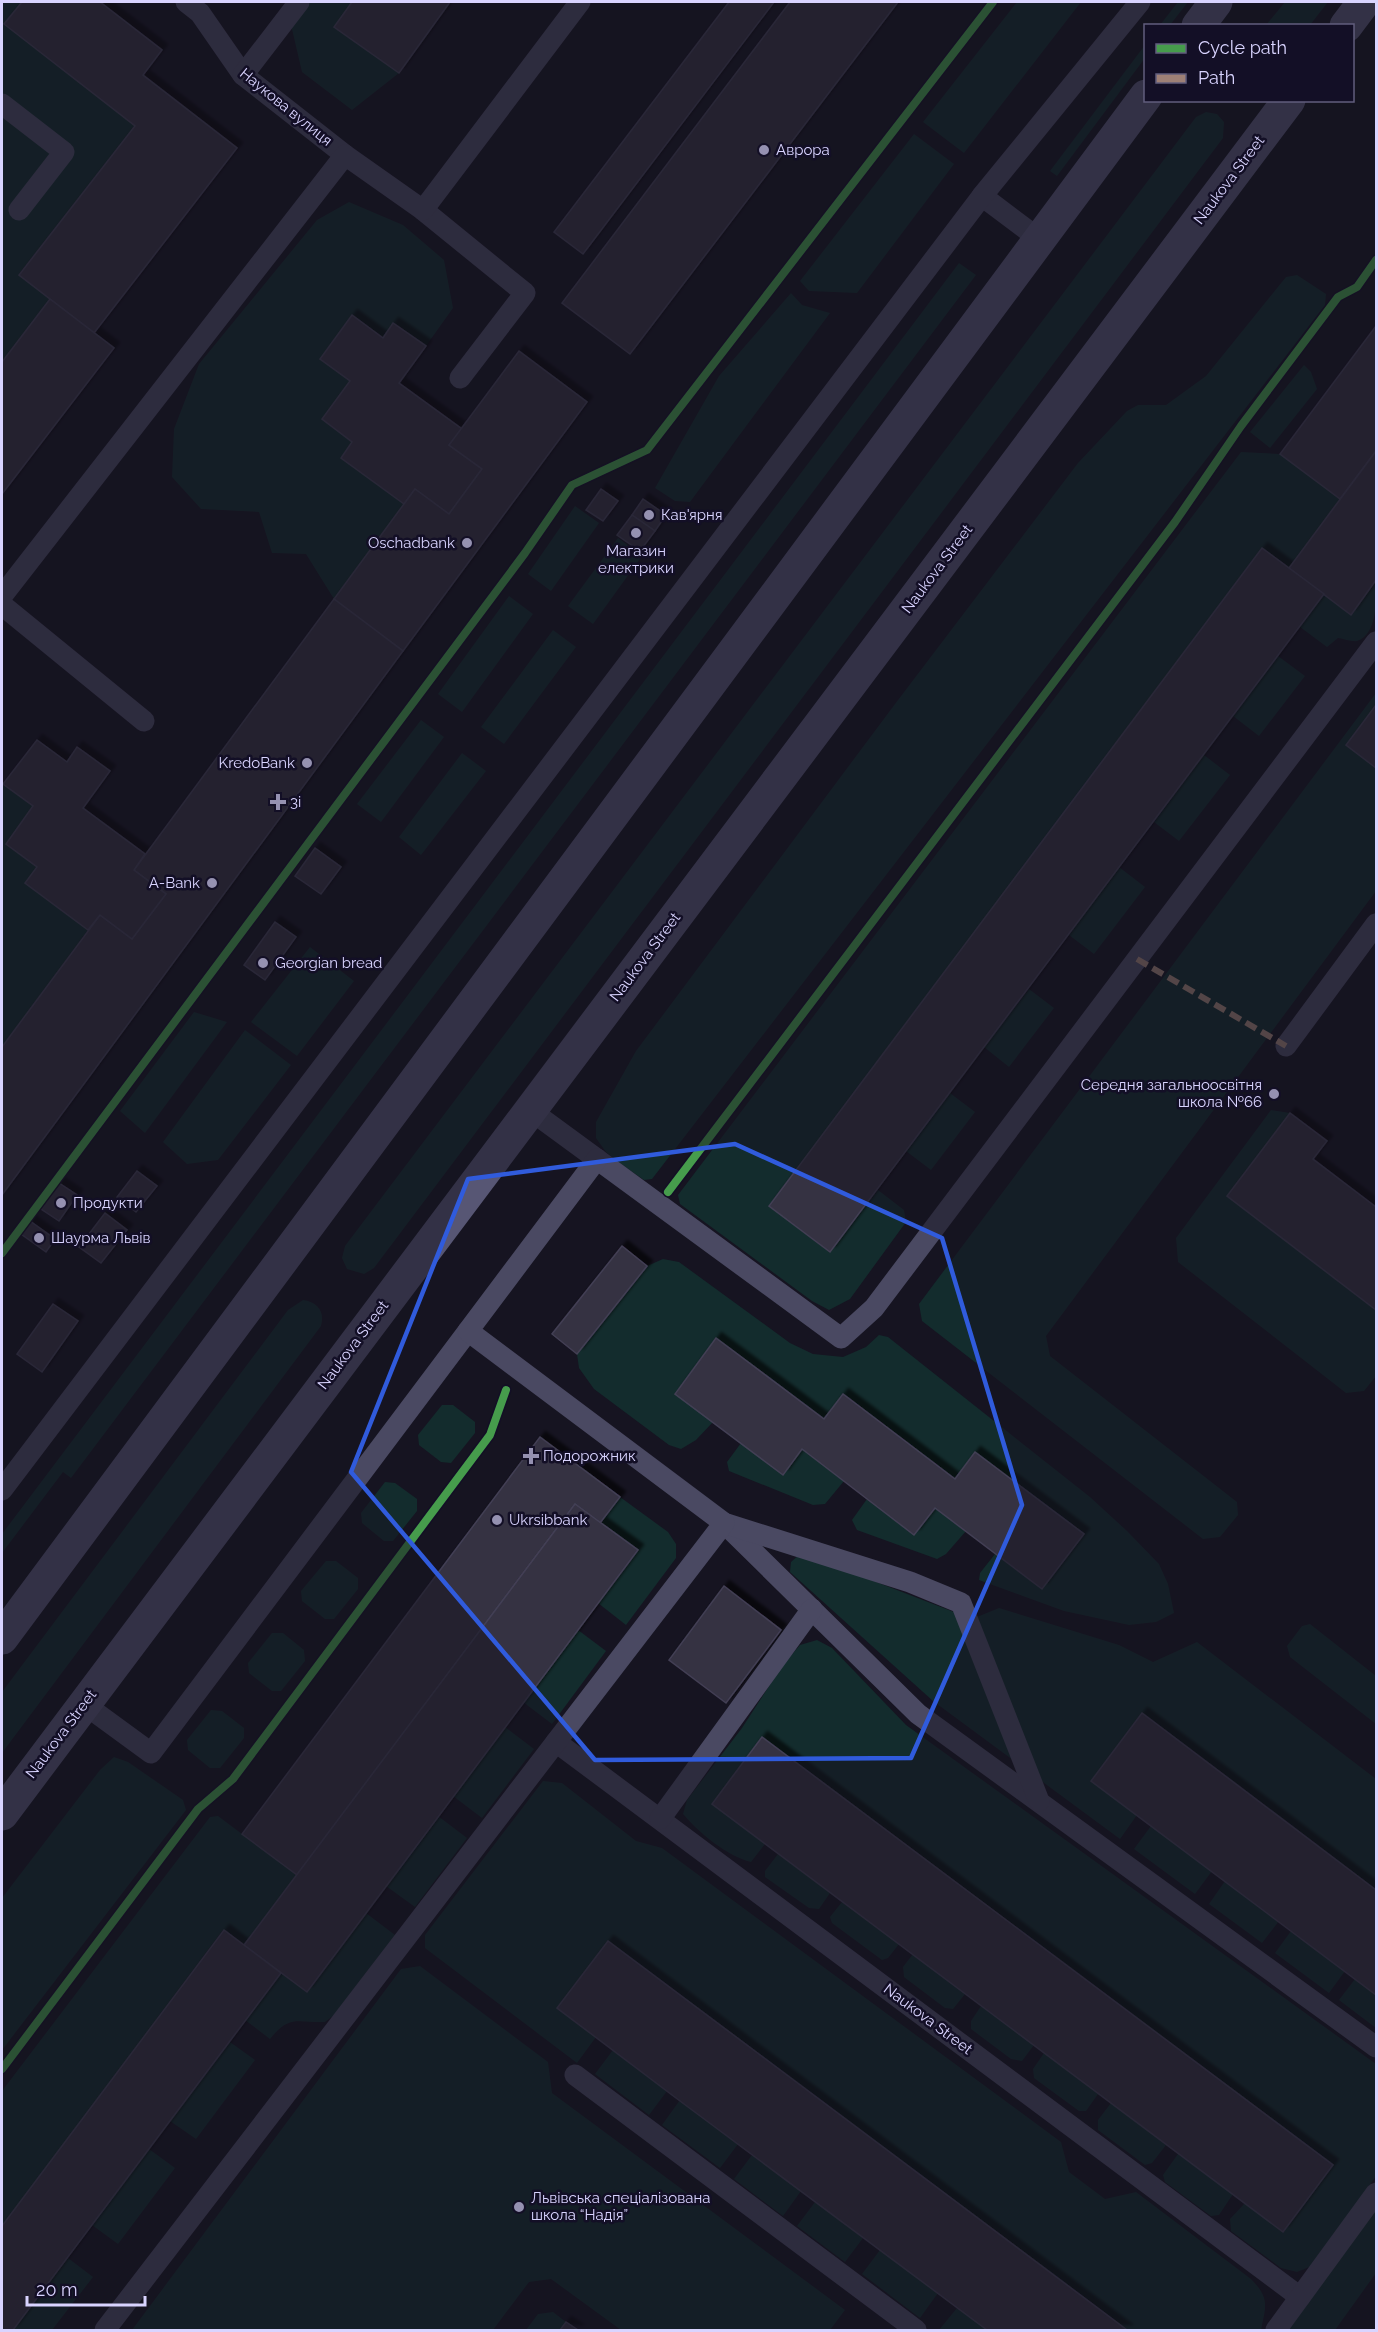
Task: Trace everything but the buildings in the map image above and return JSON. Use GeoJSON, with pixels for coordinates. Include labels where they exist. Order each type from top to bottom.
{"type":"FeatureCollection","features":[{"type":"Feature","properties":{"kind":"main road"},"geometry":{"type":"LineString","coordinates":[[1200,24],[1216,2]]}},
{"type":"Feature","properties":{"kind":"main road"},"geometry":{"type":"LineString","coordinates":[[1348,24],[1364,2]]}},
{"type":"Feature","properties":{"kind":"main road"},"geometry":{"type":"LineString","coordinates":[[2,1638],[1144,99]]}},
{"type":"Feature","properties":{"kind":"main road","name":"Naukova Street"},"geometry":{"type":"LineString","coordinates":[[2,1814],[1287,102]]}},
{"type":"Feature","properties":{"kind":"lane","name":"Наукова вулиця"},"geometry":{"type":"LineString","coordinates":[[186,2],[200,13],[243,75],[345,155],[423,210],[525,293],[460,378]]}},
{"type":"Feature","properties":{"kind":"lane"},"geometry":{"type":"LineString","coordinates":[[243,75],[299,2]]}},
{"type":"Feature","properties":{"kind":"lane"},"geometry":{"type":"LineString","coordinates":[[423,210],[580,2]]}},
{"type":"Feature","properties":{"kind":"lane"},"geometry":{"type":"LineString","coordinates":[[2,1490],[982,196],[1140,2]]}},
{"type":"Feature","properties":{"kind":"lane"},"geometry":{"type":"LineString","coordinates":[[2,104],[64,152],[19,210]]}},
{"type":"Feature","properties":{"kind":"lane"},"geometry":{"type":"LineString","coordinates":[[2,596],[345,155]]}},
{"type":"Feature","properties":{"kind":"lane"},"geometry":{"type":"LineString","coordinates":[[982,196],[1039,239]]}},
{"type":"Feature","properties":{"kind":"lane"},"geometry":{"type":"LineString","coordinates":[[2,605],[144,721]]}},
{"type":"Feature","properties":{"kind":"lane"},"geometry":{"type":"LineString","coordinates":[[530,1110],[841,1338],[874,1308],[1377,642]]}},
{"type":"Feature","properties":{"kind":"lane"},"geometry":{"type":"LineString","coordinates":[[1286,1046],[1377,924]]}},
{"type":"Feature","properties":{"kind":"lane"},"geometry":{"type":"LineString","coordinates":[[84,1704],[151,1753],[597,1159]]}},
{"type":"Feature","properties":{"kind":"lane"},"geometry":{"type":"LineString","coordinates":[[468,1331],[724,1523],[918,1714],[1377,2047]]}},
{"type":"Feature","properties":{"kind":"lane"},"geometry":{"type":"LineString","coordinates":[[105,2331],[724,1523]]}},
{"type":"Feature","properties":{"kind":"lane"},"geometry":{"type":"LineString","coordinates":[[724,1523],[910,1582],[961,1603],[1039,1802]]}},
{"type":"Feature","properties":{"kind":"lane"},"geometry":{"type":"LineString","coordinates":[[660,1819],[812,1609]]}},
{"type":"Feature","properties":{"kind":"lane","name":"Naukova Street"},"geometry":{"type":"LineString","coordinates":[[556,1742],[1300,2297]]}},
{"type":"Feature","properties":{"kind":"lane"},"geometry":{"type":"LineString","coordinates":[[575,2075],[916,2331]]}},
{"type":"Feature","properties":{"kind":"lane"},"geometry":{"type":"LineString","coordinates":[[1276,2331],[1377,2193]]}},
{"type":"Feature","properties":{"kind":"highlighted area"},"geometry":{"type":"Polygon","coordinates":[[[735,1144],[942,1238],[1022,1505],[911,1758],[595,1760],[351,1472],[468,1179],[735,1144]]]}},
{"type":"Feature","properties":{"kind":"green space"},"geometry":{"type":"Polygon","coordinates":[[[2,2],[22,2],[4,24],[135,126],[19,274],[50,299],[2,362],[2,2]]]}},
{"type":"Feature","properties":{"kind":"green space"},"geometry":{"type":"Polygon","coordinates":[[[296,2],[352,2],[334,27],[399,73],[352,110],[302,72],[288,12],[296,2]]]}},
{"type":"Feature","properties":{"kind":"green space"},"geometry":{"type":"Polygon","coordinates":[[[1017,2],[1081,2],[964,153],[923,122],[1017,2]]]}},
{"type":"Feature","properties":{"kind":"green space"},"geometry":{"type":"Polygon","coordinates":[[[1178,2],[1188,2],[1171,24],[1161,24],[1178,2]]]}},
{"type":"Feature","properties":{"kind":"green space"},"geometry":{"type":"Polygon","coordinates":[[[1285,2],[1328,2],[1311,24],[1267,24],[1285,2]]]}},
{"type":"Feature","properties":{"kind":"green space"},"geometry":{"type":"Polygon","coordinates":[[[1144,46],[1144,59],[1057,176],[1050,171],[1144,46]]]}},
{"type":"Feature","properties":{"kind":"green space"},"geometry":{"type":"Polygon","coordinates":[[[1206,112],[1217,114],[1224,122],[1223,138],[374,1268],[364,1274],[347,1269],[342,1258],[345,1246],[1196,117],[1206,112]]]}},
{"type":"Feature","properties":{"kind":"green space"},"geometry":{"type":"Polygon","coordinates":[[[914,134],[954,164],[857,293],[809,291],[800,281],[914,134]]]}},
{"type":"Feature","properties":{"kind":"green space"},"geometry":{"type":"Polygon","coordinates":[[[349,202],[403,225],[444,260],[453,308],[426,346],[394,323],[383,338],[352,315],[320,359],[350,381],[322,419],[352,442],[341,458],[404,504],[334,599],[306,554],[272,553],[259,512],[201,509],[172,477],[174,429],[199,364],[317,220],[349,202]]]}},
{"type":"Feature","properties":{"kind":"green space"},"geometry":{"type":"Polygon","coordinates":[[[959,263],[976,275],[71,1478],[63,1472],[2,1553],[2,1534],[959,263]]]}},
{"type":"Feature","properties":{"kind":"green space"},"geometry":{"type":"Polygon","coordinates":[[[1297,275],[1326,294],[1325,305],[652,1179],[644,1180],[621,1164],[606,1152],[596,1138],[596,1122],[636,1051],[1078,463],[1127,411],[1138,405],[1166,405],[1206,376],[1286,277],[1297,275]]]}},
{"type":"Feature","properties":{"kind":"green space"},"geometry":{"type":"Polygon","coordinates":[[[791,293],[802,305],[830,313],[690,502],[675,501],[655,488],[719,376],[791,293]]]}},
{"type":"Feature","properties":{"kind":"green space"},"geometry":{"type":"Polygon","coordinates":[[[1304,365],[1311,372],[1317,389],[1270,448],[1250,432],[1304,365]]]}},
{"type":"Feature","properties":{"kind":"green space"},"geometry":{"type":"Polygon","coordinates":[[[1241,452],[1280,454],[1340,499],[1289,568],[1262,548],[769,1206],[830,1252],[878,1190],[904,1210],[906,1222],[850,1299],[829,1310],[812,1301],[680,1204],[678,1195],[1241,452]]]}},
{"type":"Feature","properties":{"kind":"green space"},"geometry":{"type":"Polygon","coordinates":[[[575,506],[599,523],[551,591],[528,574],[575,506]]]}},
{"type":"Feature","properties":{"kind":"green space"},"geometry":{"type":"Polygon","coordinates":[[[618,538],[642,556],[593,624],[568,606],[618,538]]]}},
{"type":"Feature","properties":{"kind":"green space"},"geometry":{"type":"Polygon","coordinates":[[[1376,582],[1374,616],[1369,631],[1364,637],[1357,641],[1338,638],[1327,647],[1300,627],[1324,594],[1351,614],[1376,582]]]}},
{"type":"Feature","properties":{"kind":"green space"},"geometry":{"type":"Polygon","coordinates":[[[509,596],[533,614],[462,712],[438,694],[509,596]]]}},
{"type":"Feature","properties":{"kind":"green space"},"geometry":{"type":"Polygon","coordinates":[[[553,630],[576,647],[504,744],[481,727],[553,630]]]}},
{"type":"Feature","properties":{"kind":"green space"},"geometry":{"type":"Polygon","coordinates":[[[1278,656],[1305,676],[1259,736],[1233,716],[1278,656]]]}},
{"type":"Feature","properties":{"kind":"green space"},"geometry":{"type":"Polygon","coordinates":[[[1376,693],[1376,891],[1046,1336],[1050,1356],[1237,1502],[1238,1515],[1220,1537],[1203,1539],[922,1321],[919,1304],[1376,693]]]}},
{"type":"Feature","properties":{"kind":"green space"},"geometry":{"type":"Polygon","coordinates":[[[421,720],[444,737],[381,822],[357,804],[421,720]]]}},
{"type":"Feature","properties":{"kind":"green space"},"geometry":{"type":"Polygon","coordinates":[[[462,753],[486,771],[421,855],[399,837],[462,753]]]}},
{"type":"Feature","properties":{"kind":"green space"},"geometry":{"type":"Polygon","coordinates":[[[1204,755],[1230,775],[1179,841],[1154,822],[1204,755]]]}},
{"type":"Feature","properties":{"kind":"green space"},"geometry":{"type":"Polygon","coordinates":[[[2,784],[33,806],[6,844],[37,867],[25,883],[88,930],[2,1047],[2,784]]]}},
{"type":"Feature","properties":{"kind":"green space"},"geometry":{"type":"Polygon","coordinates":[[[1119,867],[1145,887],[1094,954],[1069,935],[1119,867]]]}},
{"type":"Feature","properties":{"kind":"green space"},"geometry":{"type":"Polygon","coordinates":[[[310,947],[354,981],[297,1056],[251,1022],[310,947]]]}},
{"type":"Feature","properties":{"kind":"green space"},"geometry":{"type":"Polygon","coordinates":[[[1029,989],[1054,1008],[1009,1067],[984,1047],[1029,989]]]}},
{"type":"Feature","properties":{"kind":"green space"},"geometry":{"type":"Polygon","coordinates":[[[194,1012],[227,1022],[145,1133],[120,1111],[194,1012]]]}},
{"type":"Feature","properties":{"kind":"green space"},"geometry":{"type":"Polygon","coordinates":[[[245,1030],[291,1065],[218,1160],[187,1164],[163,1142],[245,1030]]]}},
{"type":"Feature","properties":{"kind":"green space"},"geometry":{"type":"Polygon","coordinates":[[[950,1093],[975,1112],[931,1170],[906,1151],[950,1093]]]}},
{"type":"Feature","properties":{"kind":"green space"},"geometry":{"type":"Polygon","coordinates":[[[1271,1110],[1290,1113],[1227,1196],[1376,1310],[1376,1376],[1364,1391],[1346,1393],[1178,1262],[1176,1238],[1271,1110]]]}},
{"type":"Feature","properties":{"kind":"green space"},"geometry":{"type":"Polygon","coordinates":[[[663,1259],[679,1262],[790,1343],[813,1354],[843,1357],[866,1347],[879,1335],[888,1337],[1090,1497],[1127,1531],[1159,1564],[1168,1584],[1174,1613],[1156,1622],[1129,1625],[1064,1611],[979,1580],[980,1573],[995,1554],[1042,1589],[1083,1534],[975,1452],[955,1479],[844,1394],[824,1419],[716,1339],[675,1393],[713,1422],[696,1440],[681,1449],[669,1445],[594,1389],[579,1368],[577,1354],[647,1266],[663,1259]]]}},
{"type":"Feature","properties":{"kind":"green space"},"geometry":{"type":"Polygon","coordinates":[[[303,1300],[319,1308],[322,1316],[321,1326],[2,1753],[2,1692],[288,1310],[303,1300]]]}},
{"type":"Feature","properties":{"kind":"green space"},"geometry":{"type":"Polygon","coordinates":[[[442,1405],[453,1405],[475,1422],[475,1433],[451,1463],[441,1462],[419,1445],[418,1435],[442,1405]]]}},
{"type":"Feature","properties":{"kind":"green space"},"geometry":{"type":"Polygon","coordinates":[[[741,1443],[783,1475],[802,1449],[844,1481],[825,1504],[813,1505],[729,1471],[727,1462],[741,1443]]]}},
{"type":"Feature","properties":{"kind":"green space"},"geometry":{"type":"Polygon","coordinates":[[[385,1482],[395,1483],[417,1499],[417,1511],[393,1541],[384,1541],[362,1523],[361,1513],[385,1482]]]}},
{"type":"Feature","properties":{"kind":"green space"},"geometry":{"type":"Polygon","coordinates":[[[620,1497],[668,1532],[676,1544],[676,1558],[626,1625],[598,1603],[600,1523],[620,1497]]]}},
{"type":"Feature","properties":{"kind":"green space"},"geometry":{"type":"Polygon","coordinates":[[[867,1499],[914,1535],[935,1508],[966,1531],[946,1554],[937,1559],[857,1530],[852,1520],[867,1499]]]}},
{"type":"Feature","properties":{"kind":"green space"},"geometry":{"type":"Polygon","coordinates":[[[801,1553],[972,1619],[999,1608],[1119,1645],[1153,1662],[1197,1642],[1376,1779],[1376,1890],[1142,1713],[1091,1781],[1137,1815],[1120,1839],[933,1701],[790,1572],[791,1562],[801,1553]]]}},
{"type":"Feature","properties":{"kind":"green space"},"geometry":{"type":"Polygon","coordinates":[[[326,1561],[336,1561],[358,1578],[358,1589],[334,1619],[325,1619],[302,1601],[301,1591],[326,1561]]]}},
{"type":"Feature","properties":{"kind":"green space"},"geometry":{"type":"Polygon","coordinates":[[[1310,1624],[1376,1676],[1376,1724],[1290,1657],[1287,1646],[1302,1626],[1310,1624]]]}},
{"type":"Feature","properties":{"kind":"green space"},"geometry":{"type":"Polygon","coordinates":[[[578,1630],[606,1651],[552,1724],[523,1702],[578,1630]]]}},
{"type":"Feature","properties":{"kind":"green space"},"geometry":{"type":"Polygon","coordinates":[[[272,1633],[283,1633],[304,1650],[305,1661],[281,1691],[272,1691],[249,1673],[248,1663],[272,1633]]]}},
{"type":"Feature","properties":{"kind":"green space"},"geometry":{"type":"Polygon","coordinates":[[[817,1640],[832,1648],[906,1725],[1376,2064],[1376,2176],[1314,2265],[1297,2272],[1281,2268],[1231,2231],[1230,2219],[1245,2203],[1283,2232],[1332,2164],[763,1737],[712,1804],[765,1844],[751,1862],[732,1855],[714,1843],[683,1814],[687,1800],[742,1728],[782,1666],[800,1645],[817,1640]]]}},
{"type":"Feature","properties":{"kind":"green space"},"geometry":{"type":"Polygon","coordinates":[[[211,1710],[222,1711],[244,1728],[244,1738],[220,1768],[210,1768],[188,1750],[187,1740],[211,1710]]]}},
{"type":"Feature","properties":{"kind":"green space"},"geometry":{"type":"Polygon","coordinates":[[[505,1727],[534,1749],[482,1818],[453,1796],[505,1727]]]}},
{"type":"Feature","properties":{"kind":"green space"},"geometry":{"type":"Polygon","coordinates":[[[114,1757],[128,1762],[183,1800],[186,1810],[2,2050],[2,1898],[100,1770],[114,1757]]]}},
{"type":"Feature","properties":{"kind":"green space"},"geometry":{"type":"Polygon","coordinates":[[[543,1781],[562,1783],[636,1841],[662,1848],[1061,2142],[1069,2172],[1105,2199],[1136,2192],[1251,2279],[1264,2297],[1261,2330],[1127,2330],[608,1941],[557,2008],[596,2037],[577,2063],[425,1948],[425,1935],[543,1781]]]}},
{"type":"Feature","properties":{"kind":"green space"},"geometry":{"type":"Polygon","coordinates":[[[218,1816],[297,1875],[244,1945],[223,1930],[2,2226],[2,2091],[210,1817],[218,1816]]]}},
{"type":"Feature","properties":{"kind":"green space"},"geometry":{"type":"Polygon","coordinates":[[[438,1816],[467,1838],[415,1907],[386,1886],[438,1816]]]}},
{"type":"Feature","properties":{"kind":"green space"},"geometry":{"type":"Polygon","coordinates":[[[1151,1826],[1212,1871],[1195,1894],[1134,1849],[1151,1826]]]}},
{"type":"Feature","properties":{"kind":"green space"},"geometry":{"type":"Polygon","coordinates":[[[778,1854],[830,1893],[819,1909],[809,1908],[765,1877],[765,1871],[778,1854]]]}},
{"type":"Feature","properties":{"kind":"green space"},"geometry":{"type":"Polygon","coordinates":[[[1225,1881],[1279,1921],[1262,1943],[1209,1904],[1225,1881]]]}},
{"type":"Feature","properties":{"kind":"green space"},"geometry":{"type":"Polygon","coordinates":[[[842,1902],[899,1944],[888,1958],[882,1960],[832,1923],[830,1917],[842,1902]]]}},
{"type":"Feature","properties":{"kind":"green space"},"geometry":{"type":"Polygon","coordinates":[[[366,1913],[395,1935],[334,2015],[325,2022],[289,2023],[270,2039],[245,2020],[281,1973],[307,1992],[366,1913]]]}},
{"type":"Feature","properties":{"kind":"green space"},"geometry":{"type":"Polygon","coordinates":[[[1291,1931],[1345,1971],[1329,1993],[1275,1953],[1291,1931]]]}},
{"type":"Feature","properties":{"kind":"green space"},"geometry":{"type":"Polygon","coordinates":[[[913,1954],[965,1994],[953,2009],[945,2008],[904,1977],[903,1967],[913,1954]]]}},
{"type":"Feature","properties":{"kind":"green space"},"geometry":{"type":"Polygon","coordinates":[[[420,1966],[548,2062],[552,2093],[845,2310],[830,2330],[621,2330],[551,2279],[529,2282],[493,2330],[132,2330],[401,1969],[420,1966]]]}},
{"type":"Feature","properties":{"kind":"green space"},"geometry":{"type":"Polygon","coordinates":[[[1355,1979],[1376,1995],[1376,2028],[1339,2000],[1355,1979]]]}},
{"type":"Feature","properties":{"kind":"green space"},"geometry":{"type":"Polygon","coordinates":[[[981,2006],[1034,2045],[1022,2061],[1011,2059],[971,2029],[971,2021],[981,2006]]]}},
{"type":"Feature","properties":{"kind":"green space"},"geometry":{"type":"Polygon","coordinates":[[[230,2042],[255,2060],[196,2139],[170,2121],[230,2042]]]}},
{"type":"Feature","properties":{"kind":"green space"},"geometry":{"type":"Polygon","coordinates":[[[613,2050],[667,2091],[649,2115],[595,2074],[613,2050]]]}},
{"type":"Feature","properties":{"kind":"green space"},"geometry":{"type":"Polygon","coordinates":[[[1044,2053],[1098,2094],[1086,2111],[1079,2111],[1034,2078],[1033,2069],[1044,2053]]]}},
{"type":"Feature","properties":{"kind":"green space"},"geometry":{"type":"Polygon","coordinates":[[[680,2100],[738,2144],[720,2168],[662,2125],[680,2100]]]}},
{"type":"Feature","properties":{"kind":"green space"},"geometry":{"type":"Polygon","coordinates":[[[1111,2103],[1166,2145],[1152,2163],[1145,2165],[1098,2130],[1098,2120],[1111,2103]]]}},
{"type":"Feature","properties":{"kind":"green space"},"geometry":{"type":"Polygon","coordinates":[[[149,2149],[175,2168],[118,2244],[92,2225],[149,2149]]]}},
{"type":"Feature","properties":{"kind":"green space"},"geometry":{"type":"Polygon","coordinates":[[[1178,2154],[1233,2194],[1219,2215],[1211,2216],[1165,2182],[1163,2175],[1178,2154]]]}},
{"type":"Feature","properties":{"kind":"green space"},"geometry":{"type":"Polygon","coordinates":[[[752,2155],[801,2191],[783,2216],[734,2179],[752,2155]]]}},
{"type":"Feature","properties":{"kind":"green space"},"geometry":{"type":"Polygon","coordinates":[[[815,2202],[863,2238],[845,2262],[797,2226],[815,2202]]]}},
{"type":"Feature","properties":{"kind":"green space"},"geometry":{"type":"Polygon","coordinates":[[[1376,2209],[1376,2273],[1335,2330],[1288,2330],[1376,2209]]]}},
{"type":"Feature","properties":{"kind":"green space"},"geometry":{"type":"Polygon","coordinates":[[[880,2250],[938,2293],[920,2318],[862,2274],[880,2250]]]}},
{"type":"Feature","properties":{"kind":"green space"},"geometry":{"type":"Polygon","coordinates":[[[68,2258],[93,2277],[52,2330],[13,2330],[68,2258]]]}},
{"type":"Feature","properties":{"kind":"green space"},"geometry":{"type":"Polygon","coordinates":[[[957,2308],[987,2330],[939,2330],[957,2308]]]}},
{"type":"Feature","properties":{"kind":"green space"},"geometry":{"type":"Polygon","coordinates":[[[553,2312],[566,2322],[560,2330],[526,2330],[538,2314],[553,2312]]]}},
{"type":"Feature","properties":{"kind":"marked path"},"geometry":{"type":"LineString","coordinates":[[1137,959],[1286,1046]]}},
{"type":"Feature","properties":{"kind":"cycle path"},"geometry":{"type":"LineString","coordinates":[[2,1253],[525,553],[572,485],[647,450],[993,2]]}},
{"type":"Feature","properties":{"kind":"cycle path"},"geometry":{"type":"LineString","coordinates":[[668,1192],[1175,522],[1241,426],[1338,297],[1357,287],[1376,260]]}},
{"type":"Feature","properties":{"kind":"cycle path"},"geometry":{"type":"LineString","coordinates":[[2,2069],[198,1809],[233,1779],[490,1435],[506,1390]]}},
{"type":"Feature","properties":{"kind":"place","name":"Аврора"},"geometry":{"type":"Point","coordinates":[764,150]}},
{"type":"Feature","properties":{"kind":"place","name":"Кав'ярня"},"geometry":{"type":"Point","coordinates":[649,515]}},
{"type":"Feature","properties":{"kind":"place","name":"Магазин електрики"},"geometry":{"type":"Point","coordinates":[636,533]}},
{"type":"Feature","properties":{"kind":"place","name":"Oschadbank"},"geometry":{"type":"Point","coordinates":[467,543]}},
{"type":"Feature","properties":{"kind":"place","name":"KredoBank"},"geometry":{"type":"Point","coordinates":[307,763]}},
{"type":"Feature","properties":{"kind":"place","name":"3і"},"geometry":{"type":"Point","coordinates":[278,802]}},
{"type":"Feature","properties":{"kind":"place","name":"A-Bank"},"geometry":{"type":"Point","coordinates":[212,883]}},
{"type":"Feature","properties":{"kind":"place","name":"Georgian bread"},"geometry":{"type":"Point","coordinates":[263,963]}},
{"type":"Feature","properties":{"kind":"place","name":"Середня загальноосвітня школа №66"},"geometry":{"type":"Point","coordinates":[1274,1094]}},
{"type":"Feature","properties":{"kind":"place","name":"Продукти"},"geometry":{"type":"Point","coordinates":[61,1203]}},
{"type":"Feature","properties":{"kind":"place","name":"Шаурма Львів"},"geometry":{"type":"Point","coordinates":[39,1238]}},
{"type":"Feature","properties":{"kind":"place","name":"Подорожник"},"geometry":{"type":"Point","coordinates":[531,1456]}},
{"type":"Feature","properties":{"kind":"place","name":"Ukrsibbank"},"geometry":{"type":"Point","coordinates":[497,1520]}},
{"type":"Feature","properties":{"kind":"place","name":"Львівська спеціалізована школа “Надія”"},"geometry":{"type":"Point","coordinates":[519,2207]}}]}
